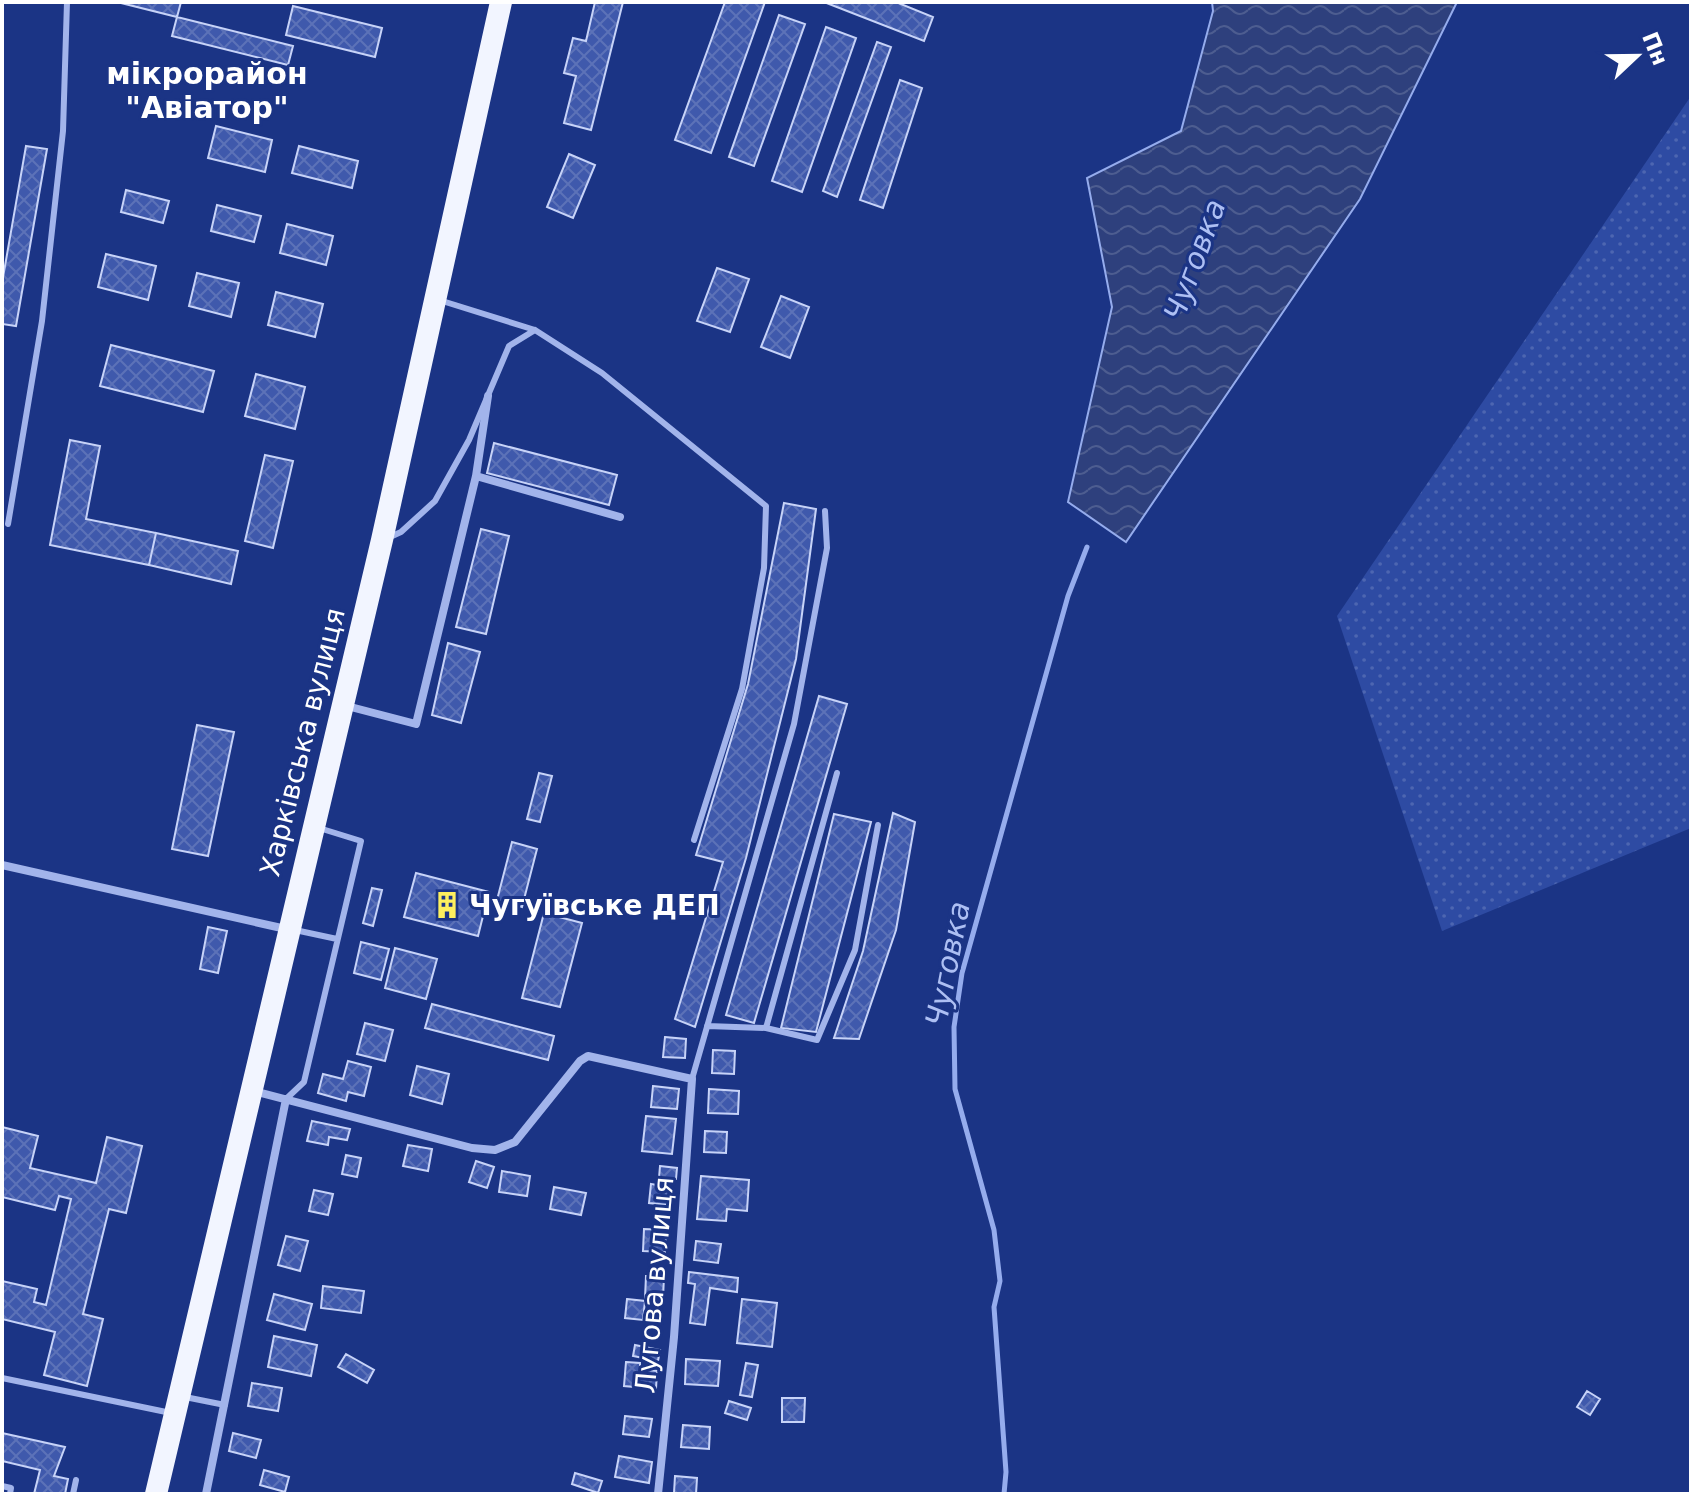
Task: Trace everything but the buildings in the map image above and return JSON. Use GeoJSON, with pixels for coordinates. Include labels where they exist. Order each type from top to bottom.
{"type":"FeatureCollection","features":[{"type":"Feature","properties":{"kind":"highway","name":"Харківська вулиця"},"geometry":{"type":"LineString","coordinates":[[156,1494],[287,929],[382,540],[501,2]]}},
{"type":"Feature","properties":{"kind":"street"},"geometry":{"type":"LineString","coordinates":[[343,705],[416,724],[476,476],[488,396]]}},
{"type":"Feature","properties":{"kind":"street"},"geometry":{"type":"LineString","coordinates":[[476,476],[620,517]]}},
{"type":"Feature","properties":{"kind":"street"},"geometry":{"type":"LineString","coordinates":[[2,865],[287,929]]}},
{"type":"Feature","properties":{"kind":"street"},"geometry":{"type":"LineString","coordinates":[[249,1090],[472,1148],[495,1150],[507,1148],[515,1142],[580,1061],[588,1056],[598,1055],[692,1079]]}},
{"type":"Feature","properties":{"kind":"street","name":"Лугова вулиця"},"geometry":{"type":"LineString","coordinates":[[658,1494],[674,1337],[692,1079]]}},
{"type":"Feature","properties":{"kind":"street"},"geometry":{"type":"LineString","coordinates":[[206,1494],[286,1099]]}},
{"type":"Feature","properties":{"kind":"lane"},"geometry":{"type":"LineString","coordinates":[[8,524],[42,321],[63,131],[67,2]]}},
{"type":"Feature","properties":{"kind":"lane"},"geometry":{"type":"LineString","coordinates":[[435,299],[535,330],[602,373],[766,506],[764,568],[742,689],[694,840]]}},
{"type":"Feature","properties":{"kind":"lane"},"geometry":{"type":"LineString","coordinates":[[382,540],[401,532],[435,501],[469,440],[509,346],[535,330]]}},
{"type":"Feature","properties":{"kind":"lane"},"geometry":{"type":"LineString","coordinates":[[692,1079],[794,724],[827,548],[825,511]]}},
{"type":"Feature","properties":{"kind":"lane"},"geometry":{"type":"LineString","coordinates":[[766,1028],[837,773]]}},
{"type":"Feature","properties":{"kind":"lane"},"geometry":{"type":"LineString","coordinates":[[707,1026],[766,1028],[817,1040],[855,950],[878,825]]}},
{"type":"Feature","properties":{"kind":"lane"},"geometry":{"type":"LineString","coordinates":[[286,1099],[304,1082],[361,841],[313,826]]}},
{"type":"Feature","properties":{"kind":"lane"},"geometry":{"type":"LineString","coordinates":[[287,929],[337,939]]}},
{"type":"Feature","properties":{"kind":"lane"},"geometry":{"type":"LineString","coordinates":[[2,1378],[175,1405],[225,1405]]}},
{"type":"Feature","properties":{"kind":"lane"},"geometry":{"type":"LineString","coordinates":[[73,1494],[76,1480]]}},
{"type":"Feature","properties":{"kind":"lane"},"geometry":{"type":"LineString","coordinates":[[2,1486],[11,1488],[10,1494]]}},
{"type":"Feature","properties":{"kind":"shaded area"},"geometry":{"type":"Polygon","coordinates":[[[1691,96],[1691,828],[1442,931],[1337,616],[1691,96]]]}},
{"type":"Feature","properties":{"kind":"water"},"geometry":{"type":"Polygon","coordinates":[[[1212,2],[1457,2],[1360,199],[1126,542],[1068,502],[1112,307],[1087,178],[1181,131],[1213,11],[1212,2]]]}},
{"type":"Feature","properties":{"kind":"waterway","name":"Чуговка"},"geometry":{"type":"LineString","coordinates":[[1004,1494],[1006,1472],[994,1307],[1000,1281],[994,1230],[955,1089],[954,1027],[962,973],[1068,596],[1087,547]]}},
{"type":"Feature","properties":{"kind":"place","name":"Чугуївське ДЕП"},"geometry":{"type":"Point","coordinates":[447,905]}},
{"type":"Feature","properties":{"kind":"district","name":"мікрорайон \"Авіатор\""},"geometry":{"type":"Point","coordinates":[207,91]}}]}
